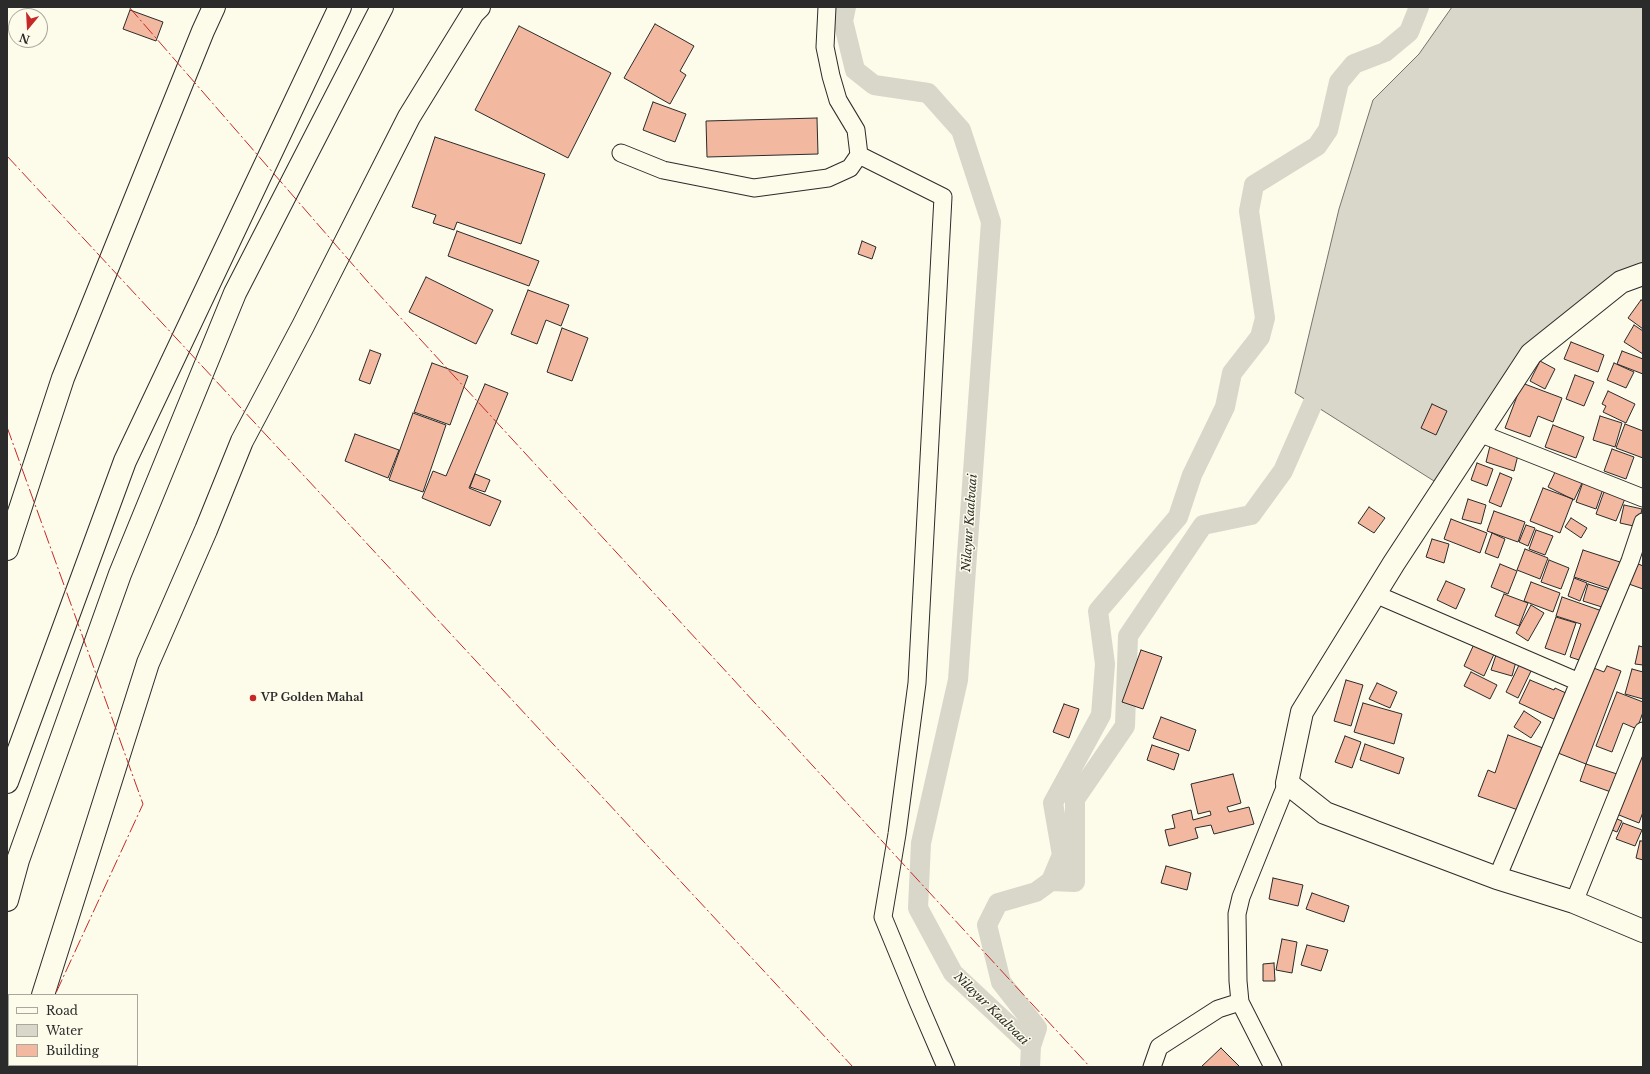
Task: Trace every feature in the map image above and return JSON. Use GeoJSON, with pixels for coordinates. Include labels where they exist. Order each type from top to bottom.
{"type":"FeatureCollection","features":[{"type":"Feature","properties":{"kind":"main road"},"geometry":{"type":"LineString","coordinates":[[7,550],[64,378],[214,7]]}},
{"type":"Feature","properties":{"kind":"main road"},"geometry":{"type":"LineString","coordinates":[[7,782],[125,461],[340,7]]}},
{"type":"Feature","properties":{"kind":"main road"},"geometry":{"type":"LineString","coordinates":[[7,900],[21,853],[120,574],[235,293],[382,7]]}},
{"type":"Feature","properties":{"kind":"main road"},"geometry":{"type":"LineString","coordinates":[[43,994],[148,663],[206,530],[242,441],[304,326],[409,117],[473,13],[479,7]]}},
{"type":"Feature","properties":{"kind":"main road"},"geometry":{"type":"LineString","coordinates":[[1643,274],[1621,282],[1531,354],[1478,433],[1375,594],[1302,712],[1287,783],[1325,813],[1497,878],[1574,902],[1643,930]]}},
{"type":"Feature","properties":{"kind":"street"},"geometry":{"type":"LineString","coordinates":[[621,153],[663,170],[754,188],[828,178],[850,168],[859,155],[856,130],[838,100],[831,76],[825,47],[827,7]]}},
{"type":"Feature","properties":{"kind":"street"},"geometry":{"type":"LineString","coordinates":[[859,155],[943,197],[917,683],[897,834],[883,917],[946,1067]]}},
{"type":"Feature","properties":{"kind":"street"},"geometry":{"type":"LineString","coordinates":[[1478,433],[1643,498]]}},
{"type":"Feature","properties":{"kind":"street"},"geometry":{"type":"LineString","coordinates":[[1497,878],[1630,561],[1643,522]]}},
{"type":"Feature","properties":{"kind":"street"},"geometry":{"type":"LineString","coordinates":[[1375,594],[1579,682]]}},
{"type":"Feature","properties":{"kind":"street"},"geometry":{"type":"LineString","coordinates":[[1574,902],[1643,731]]}},
{"type":"Feature","properties":{"kind":"street"},"geometry":{"type":"LineString","coordinates":[[1274,1067],[1240,1002],[1238,981],[1237,914],[1241,897],[1287,783]]}},
{"type":"Feature","properties":{"kind":"street"},"geometry":{"type":"LineString","coordinates":[[1152,1067],[1159,1047],[1218,1008],[1240,1002]]}},
{"type":"Feature","properties":{"kind":"water"},"geometry":{"type":"Polygon","coordinates":[[[1452,7],[1643,7],[1643,262],[1606,281],[1521,352],[1434,481],[1295,393],[1339,209],[1373,100],[1419,54],[1452,7]]]}},
{"type":"Feature","properties":{"kind":"building"},"geometry":{"type":"Polygon","coordinates":[[[130,10],[163,22],[156,41],[123,29],[130,10]]]}},
{"type":"Feature","properties":{"kind":"building"},"geometry":{"type":"Polygon","coordinates":[[[655,24],[694,46],[680,71],[686,75],[670,104],[624,78],[655,24]]]}},
{"type":"Feature","properties":{"kind":"building"},"geometry":{"type":"Polygon","coordinates":[[[519,26],[611,73],[568,158],[475,110],[519,26]]]}},
{"type":"Feature","properties":{"kind":"building"},"geometry":{"type":"Polygon","coordinates":[[[653,102],[686,114],[675,142],[643,130],[653,102]]]}},
{"type":"Feature","properties":{"kind":"building"},"geometry":{"type":"Polygon","coordinates":[[[817,118],[818,154],[707,157],[706,121],[817,118]]]}},
{"type":"Feature","properties":{"kind":"building"},"geometry":{"type":"Polygon","coordinates":[[[435,137],[545,174],[521,244],[457,222],[454,230],[433,223],[436,215],[412,207],[435,137]]]}},
{"type":"Feature","properties":{"kind":"building"},"geometry":{"type":"Polygon","coordinates":[[[457,231],[539,261],[529,286],[448,256],[457,231]]]}},
{"type":"Feature","properties":{"kind":"building"},"geometry":{"type":"Polygon","coordinates":[[[862,241],[876,247],[872,259],[858,254],[862,241]]]}},
{"type":"Feature","properties":{"kind":"building"},"geometry":{"type":"Polygon","coordinates":[[[426,277],[493,310],[476,344],[409,312],[426,277]]]}},
{"type":"Feature","properties":{"kind":"building"},"geometry":{"type":"Polygon","coordinates":[[[528,290],[569,305],[561,326],[546,320],[537,344],[511,334],[528,290]]]}},
{"type":"Feature","properties":{"kind":"building"},"geometry":{"type":"Polygon","coordinates":[[[1641,300],[1643,301],[1643,329],[1628,318],[1641,300]]]}},
{"type":"Feature","properties":{"kind":"building"},"geometry":{"type":"Polygon","coordinates":[[[1634,325],[1643,331],[1643,354],[1624,342],[1634,325]]]}},
{"type":"Feature","properties":{"kind":"building"},"geometry":{"type":"Polygon","coordinates":[[[562,328],[588,338],[572,381],[547,372],[562,328]]]}},
{"type":"Feature","properties":{"kind":"building"},"geometry":{"type":"Polygon","coordinates":[[[1571,342],[1604,355],[1598,372],[1564,359],[1571,342]]]}},
{"type":"Feature","properties":{"kind":"building"},"geometry":{"type":"Polygon","coordinates":[[[370,350],[381,354],[370,384],[359,380],[370,350]]]}},
{"type":"Feature","properties":{"kind":"building"},"geometry":{"type":"Polygon","coordinates":[[[1622,351],[1643,359],[1643,374],[1617,364],[1622,351]]]}},
{"type":"Feature","properties":{"kind":"building"},"geometry":{"type":"Polygon","coordinates":[[[1540,361],[1555,369],[1545,389],[1530,381],[1540,361]]]}},
{"type":"Feature","properties":{"kind":"building"},"geometry":{"type":"Polygon","coordinates":[[[432,363],[468,376],[450,425],[414,412],[432,363]]]}},
{"type":"Feature","properties":{"kind":"building"},"geometry":{"type":"Polygon","coordinates":[[[1614,363],[1634,372],[1626,388],[1607,380],[1614,363]]]}},
{"type":"Feature","properties":{"kind":"building"},"geometry":{"type":"Polygon","coordinates":[[[1575,375],[1594,382],[1584,406],[1566,399],[1575,375]]]}},
{"type":"Feature","properties":{"kind":"building"},"geometry":{"type":"Polygon","coordinates":[[[1522,383],[1562,398],[1553,422],[1538,416],[1530,437],[1505,428],[1522,383]]]}},
{"type":"Feature","properties":{"kind":"building"},"geometry":{"type":"Polygon","coordinates":[[[485,384],[508,393],[469,488],[501,501],[490,526],[422,498],[433,471],[446,476],[485,384]]]}},
{"type":"Feature","properties":{"kind":"building"},"geometry":{"type":"Polygon","coordinates":[[[1608,391],[1635,404],[1626,423],[1603,412],[1606,406],[1602,404],[1608,391]]]}},
{"type":"Feature","properties":{"kind":"building"},"geometry":{"type":"Polygon","coordinates":[[[1432,404],[1447,411],[1436,435],[1421,428],[1432,404]]]}},
{"type":"Feature","properties":{"kind":"building"},"geometry":{"type":"Polygon","coordinates":[[[413,413],[446,425],[423,492],[389,480],[413,413]]]}},
{"type":"Feature","properties":{"kind":"building"},"geometry":{"type":"Polygon","coordinates":[[[1600,416],[1622,423],[1615,447],[1593,440],[1600,416]]]}},
{"type":"Feature","properties":{"kind":"building"},"geometry":{"type":"Polygon","coordinates":[[[1625,424],[1643,431],[1643,458],[1616,448],[1625,424]]]}},
{"type":"Feature","properties":{"kind":"building"},"geometry":{"type":"Polygon","coordinates":[[[1553,425],[1584,437],[1576,458],[1545,447],[1553,425]]]}},
{"type":"Feature","properties":{"kind":"building"},"geometry":{"type":"Polygon","coordinates":[[[355,434],[399,450],[388,478],[345,461],[355,434]]]}},
{"type":"Feature","properties":{"kind":"building"},"geometry":{"type":"Polygon","coordinates":[[[1490,446],[1518,455],[1514,471],[1486,462],[1490,446]]]}},
{"type":"Feature","properties":{"kind":"building"},"geometry":{"type":"Polygon","coordinates":[[[1612,449],[1634,457],[1626,479],[1604,471],[1612,449]]]}},
{"type":"Feature","properties":{"kind":"building"},"geometry":{"type":"Polygon","coordinates":[[[1477,463],[1493,469],[1487,486],[1471,480],[1477,463]]]}},
{"type":"Feature","properties":{"kind":"building"},"geometry":{"type":"Polygon","coordinates":[[[1557,468],[1583,481],[1574,500],[1548,487],[1557,468]]]}},
{"type":"Feature","properties":{"kind":"building"},"geometry":{"type":"Polygon","coordinates":[[[1500,473],[1512,478],[1501,507],[1489,502],[1500,473]]]}},
{"type":"Feature","properties":{"kind":"building"},"geometry":{"type":"Polygon","coordinates":[[[475,474],[490,480],[485,492],[470,487],[475,474]]]}},
{"type":"Feature","properties":{"kind":"building"},"geometry":{"type":"Polygon","coordinates":[[[1583,482],[1603,489],[1596,509],[1576,502],[1583,482]]]}},
{"type":"Feature","properties":{"kind":"building"},"geometry":{"type":"Polygon","coordinates":[[[1543,488],[1573,499],[1560,533],[1530,521],[1543,488]]]}},
{"type":"Feature","properties":{"kind":"building"},"geometry":{"type":"Polygon","coordinates":[[[1605,489],[1626,496],[1616,521],[1596,514],[1605,489]]]}},
{"type":"Feature","properties":{"kind":"building"},"geometry":{"type":"Polygon","coordinates":[[[1468,499],[1486,505],[1481,524],[1462,519],[1468,499]]]}},
{"type":"Feature","properties":{"kind":"building"},"geometry":{"type":"Polygon","coordinates":[[[1624,505],[1642,509],[1638,527],[1620,523],[1624,505]]]}},
{"type":"Feature","properties":{"kind":"building"},"geometry":{"type":"Polygon","coordinates":[[[1369,507],[1385,518],[1374,533],[1358,523],[1369,507]]]}},
{"type":"Feature","properties":{"kind":"building"},"geometry":{"type":"Polygon","coordinates":[[[1494,511],[1525,522],[1518,542],[1487,531],[1494,511]]]}},
{"type":"Feature","properties":{"kind":"building"},"geometry":{"type":"Polygon","coordinates":[[[1571,518],[1587,528],[1581,538],[1565,527],[1571,518]]]}},
{"type":"Feature","properties":{"kind":"building"},"geometry":{"type":"Polygon","coordinates":[[[1451,519],[1487,533],[1480,553],[1444,539],[1451,519]]]}},
{"type":"Feature","properties":{"kind":"building"},"geometry":{"type":"Polygon","coordinates":[[[1526,525],[1535,528],[1528,546],[1519,542],[1526,525]]]}},
{"type":"Feature","properties":{"kind":"building"},"geometry":{"type":"Polygon","coordinates":[[[1536,530],[1553,536],[1545,555],[1529,549],[1536,530]]]}},
{"type":"Feature","properties":{"kind":"building"},"geometry":{"type":"Polygon","coordinates":[[[1492,533],[1505,539],[1498,558],[1485,553],[1492,533]]]}},
{"type":"Feature","properties":{"kind":"building"},"geometry":{"type":"Polygon","coordinates":[[[1432,539],[1449,544],[1444,563],[1426,557],[1432,539]]]}},
{"type":"Feature","properties":{"kind":"building"},"geometry":{"type":"Polygon","coordinates":[[[1525,549],[1548,558],[1540,579],[1517,570],[1525,549]]]}},
{"type":"Feature","properties":{"kind":"building"},"geometry":{"type":"Polygon","coordinates":[[[1583,550],[1623,563],[1613,590],[1574,577],[1583,550]]]}},
{"type":"Feature","properties":{"kind":"building"},"geometry":{"type":"Polygon","coordinates":[[[1549,560],[1569,568],[1561,589],[1541,582],[1549,560]]]}},
{"type":"Feature","properties":{"kind":"building"},"geometry":{"type":"Polygon","coordinates":[[[1634,562],[1643,566],[1643,589],[1626,583],[1634,562]]]}},
{"type":"Feature","properties":{"kind":"building"},"geometry":{"type":"Polygon","coordinates":[[[1500,564],[1517,571],[1508,594],[1491,587],[1500,564]]]}},
{"type":"Feature","properties":{"kind":"building"},"geometry":{"type":"Polygon","coordinates":[[[1574,578],[1587,583],[1580,601],[1568,596],[1574,578]]]}},
{"type":"Feature","properties":{"kind":"building"},"geometry":{"type":"Polygon","coordinates":[[[1446,581],[1465,589],[1456,609],[1437,600],[1446,581]]]}},
{"type":"Feature","properties":{"kind":"building"},"geometry":{"type":"Polygon","coordinates":[[[1531,582],[1560,593],[1553,612],[1524,601],[1531,582]]]}},
{"type":"Feature","properties":{"kind":"building"},"geometry":{"type":"Polygon","coordinates":[[[1588,584],[1610,591],[1605,608],[1583,601],[1588,584]]]}},
{"type":"Feature","properties":{"kind":"building"},"geometry":{"type":"Polygon","coordinates":[[[1504,594],[1528,603],[1519,626],[1495,616],[1504,594]]]}},
{"type":"Feature","properties":{"kind":"building"},"geometry":{"type":"Polygon","coordinates":[[[1562,597],[1602,611],[1585,662],[1570,657],[1581,624],[1556,616],[1562,597]]]}},
{"type":"Feature","properties":{"kind":"building"},"geometry":{"type":"Polygon","coordinates":[[[1531,605],[1544,613],[1528,641],[1516,633],[1531,605]]]}},
{"type":"Feature","properties":{"kind":"building"},"geometry":{"type":"Polygon","coordinates":[[[1556,617],[1576,623],[1565,655],[1545,648],[1556,617]]]}},
{"type":"Feature","properties":{"kind":"building"},"geometry":{"type":"Polygon","coordinates":[[[1475,642],[1495,652],[1484,676],[1464,666],[1475,642]]]}},
{"type":"Feature","properties":{"kind":"building"},"geometry":{"type":"Polygon","coordinates":[[[1639,646],[1643,647],[1643,665],[1635,664],[1639,646]]]}},
{"type":"Feature","properties":{"kind":"building"},"geometry":{"type":"Polygon","coordinates":[[[1141,650],[1162,657],[1143,709],[1122,702],[1141,650]]]}},
{"type":"Feature","properties":{"kind":"building"},"geometry":{"type":"Polygon","coordinates":[[[1497,652],[1517,658],[1512,676],[1491,670],[1497,652]]]}},
{"type":"Feature","properties":{"kind":"building"},"geometry":{"type":"Polygon","coordinates":[[[1520,663],[1532,669],[1518,698],[1506,692],[1520,663]]]}},
{"type":"Feature","properties":{"kind":"building"},"geometry":{"type":"Polygon","coordinates":[[[1607,666],[1621,671],[1586,764],[1558,753],[1591,667],[1604,672],[1607,666]]]}},
{"type":"Feature","properties":{"kind":"building"},"geometry":{"type":"Polygon","coordinates":[[[1632,669],[1643,672],[1643,699],[1625,694],[1632,669]]]}},
{"type":"Feature","properties":{"kind":"building"},"geometry":{"type":"Polygon","coordinates":[[[1471,672],[1497,685],[1490,699],[1464,686],[1471,672]]]}},
{"type":"Feature","properties":{"kind":"building"},"geometry":{"type":"Polygon","coordinates":[[[1346,680],[1363,685],[1351,726],[1334,721],[1346,680]]]}},
{"type":"Feature","properties":{"kind":"building"},"geometry":{"type":"Polygon","coordinates":[[[1530,680],[1568,694],[1556,720],[1519,703],[1530,680]]]}},
{"type":"Feature","properties":{"kind":"building"},"geometry":{"type":"Polygon","coordinates":[[[1377,683],[1397,692],[1390,708],[1369,699],[1377,683]]]}},
{"type":"Feature","properties":{"kind":"building"},"geometry":{"type":"Polygon","coordinates":[[[1617,692],[1643,702],[1643,712],[1637,729],[1623,723],[1612,752],[1596,746],[1617,692]]]}},
{"type":"Feature","properties":{"kind":"building"},"geometry":{"type":"Polygon","coordinates":[[[1363,703],[1402,714],[1394,744],[1354,732],[1363,703]]]}},
{"type":"Feature","properties":{"kind":"building"},"geometry":{"type":"Polygon","coordinates":[[[1064,704],[1079,709],[1069,738],[1053,732],[1064,704]]]}},
{"type":"Feature","properties":{"kind":"building"},"geometry":{"type":"Polygon","coordinates":[[[1524,711],[1541,722],[1531,738],[1514,727],[1524,711]]]}},
{"type":"Feature","properties":{"kind":"building"},"geometry":{"type":"Polygon","coordinates":[[[1161,717],[1196,730],[1189,751],[1153,738],[1161,717]]]}},
{"type":"Feature","properties":{"kind":"building"},"geometry":{"type":"Polygon","coordinates":[[[1508,735],[1543,748],[1521,811],[1478,796],[1488,770],[1495,773],[1508,735]]]}},
{"type":"Feature","properties":{"kind":"building"},"geometry":{"type":"Polygon","coordinates":[[[1345,736],[1361,742],[1352,768],[1335,762],[1345,736]]]}},
{"type":"Feature","properties":{"kind":"building"},"geometry":{"type":"Polygon","coordinates":[[[1365,744],[1404,758],[1399,774],[1360,760],[1365,744]]]}},
{"type":"Feature","properties":{"kind":"building"},"geometry":{"type":"Polygon","coordinates":[[[1152,745],[1179,754],[1174,770],[1147,760],[1152,745]]]}},
{"type":"Feature","properties":{"kind":"building"},"geometry":{"type":"Polygon","coordinates":[[[1636,755],[1643,758],[1643,812],[1639,823],[1614,813],[1636,755]]]}},
{"type":"Feature","properties":{"kind":"building"},"geometry":{"type":"Polygon","coordinates":[[[1586,764],[1617,774],[1611,792],[1580,781],[1586,764]]]}},
{"type":"Feature","properties":{"kind":"building"},"geometry":{"type":"Polygon","coordinates":[[[1233,774],[1241,803],[1227,807],[1229,812],[1249,807],[1254,824],[1214,834],[1211,825],[1195,828],[1198,838],[1169,846],[1165,830],[1175,828],[1172,815],[1191,810],[1193,820],[1211,815],[1210,811],[1198,814],[1191,784],[1233,774]]]}},
{"type":"Feature","properties":{"kind":"building"},"geometry":{"type":"Polygon","coordinates":[[[1612,817],[1622,821],[1617,832],[1607,828],[1612,817]]]}},
{"type":"Feature","properties":{"kind":"building"},"geometry":{"type":"Polygon","coordinates":[[[1623,823],[1642,830],[1635,846],[1616,839],[1623,823]]]}},
{"type":"Feature","properties":{"kind":"building"},"geometry":{"type":"Polygon","coordinates":[[[1640,841],[1643,841],[1643,860],[1636,858],[1640,841]]]}},
{"type":"Feature","properties":{"kind":"building"},"geometry":{"type":"Polygon","coordinates":[[[1166,866],[1191,873],[1187,890],[1161,883],[1166,866]]]}},
{"type":"Feature","properties":{"kind":"building"},"geometry":{"type":"Polygon","coordinates":[[[1273,878],[1303,885],[1298,906],[1269,899],[1273,878]]]}},
{"type":"Feature","properties":{"kind":"building"},"geometry":{"type":"Polygon","coordinates":[[[1312,893],[1349,906],[1344,922],[1306,909],[1312,893]]]}},
{"type":"Feature","properties":{"kind":"building"},"geometry":{"type":"Polygon","coordinates":[[[1282,939],[1297,942],[1292,973],[1276,970],[1282,939]]]}},
{"type":"Feature","properties":{"kind":"building"},"geometry":{"type":"Polygon","coordinates":[[[1307,945],[1328,950],[1321,971],[1301,965],[1307,945]]]}},
{"type":"Feature","properties":{"kind":"building"},"geometry":{"type":"Polygon","coordinates":[[[1274,963],[1275,981],[1263,981],[1263,964],[1274,963]]]}},
{"type":"Feature","properties":{"kind":"building"},"geometry":{"type":"Polygon","coordinates":[[[1221,1048],[1240,1067],[1201,1067],[1221,1048]]]}},
{"type":"Feature","properties":{"kind":"waterway","name":"Nilayur Kaalvaai"},"geometry":{"type":"LineString","coordinates":[[846,7],[843,21],[855,70],[874,85],[928,93],[961,130],[991,222],[958,680],[921,843],[918,908],[953,973],[1031,1046],[1030,1067]]}},
{"type":"Feature","properties":{"kind":"waterway"},"geometry":{"type":"LineString","coordinates":[[1031,1046],[1037,1028],[1001,982],[987,925],[998,903],[1036,892],[1051,881],[1062,855],[1053,803],[1101,715],[1105,664],[1098,611],[1178,517],[1192,475],[1225,407],[1232,373],[1260,337],[1265,318],[1249,211],[1254,185],[1317,146],[1328,130],[1339,82],[1354,64],[1385,52],[1409,32],[1419,7]]}},
{"type":"Feature","properties":{"kind":"waterway"},"geometry":{"type":"LineString","coordinates":[[1051,881],[1075,882],[1075,799],[1125,726],[1128,636],[1203,525],[1251,515],[1283,471],[1323,380]]}},
{"type":"Feature","properties":{"kind":"power"},"geometry":{"type":"LineString","coordinates":[[129,7],[374,289],[1090,1067]]}},
{"type":"Feature","properties":{"kind":"power"},"geometry":{"type":"LineString","coordinates":[[7,156],[853,1067]]}},
{"type":"Feature","properties":{"kind":"power"},"geometry":{"type":"LineString","coordinates":[[7,427],[143,804],[55,994]]}},
{"type":"Feature","properties":{"kind":"place","name":"VP Golden Mahal"},"geometry":{"type":"Point","coordinates":[253,698]}}]}
